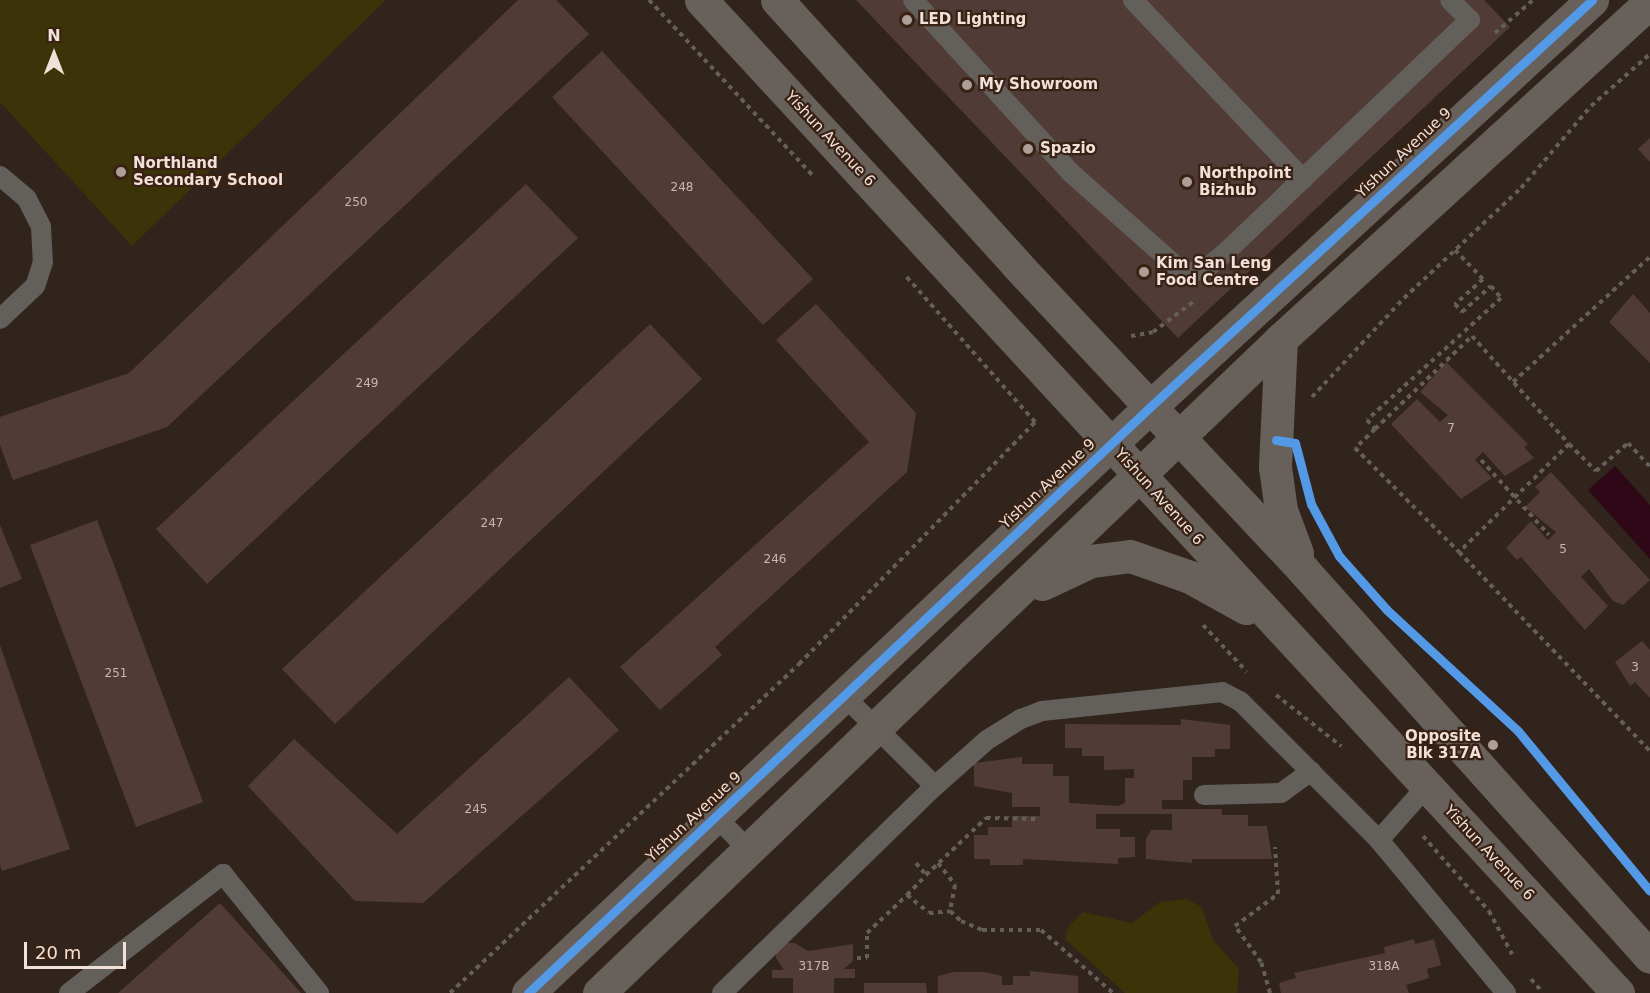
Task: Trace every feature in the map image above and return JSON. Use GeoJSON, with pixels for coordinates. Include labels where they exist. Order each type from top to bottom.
{"type":"FeatureCollection","features":[{"type":"Feature","properties":{"kind":"main road","name":"Yishun Avenue 6"},"geometry":{"type":"LineString","coordinates":[[701,0],[1141,476],[1270,621],[1427,786],[1618,993]]}},
{"type":"Feature","properties":{"kind":"main road"},"geometry":{"type":"LineString","coordinates":[[777,0],[1150,407],[1179,435],[1304,571],[1650,957]]}},
{"type":"Feature","properties":{"kind":"main road","name":"Yishun Avenue 9"},"geometry":{"type":"LineString","coordinates":[[528,993],[1150,407],[1592,0]]}},
{"type":"Feature","properties":{"kind":"main road"},"geometry":{"type":"LineString","coordinates":[[599,993],[873,727],[1014,598],[1141,476],[1179,435],[1650,2]]}},
{"type":"Feature","properties":{"kind":"main road"},"geometry":{"type":"LineString","coordinates":[[1281,339],[1275,467],[1281,510],[1304,571]]}},
{"type":"Feature","properties":{"kind":"main road"},"geometry":{"type":"LineString","coordinates":[[1014,598],[1091,561],[1131,556],[1191,577],[1270,621]]}},
{"type":"Feature","properties":{"kind":"lane"},"geometry":{"type":"LineString","coordinates":[[913,0],[1071,172],[1177,272],[1207,268],[1470,20],[1450,0]]}},
{"type":"Feature","properties":{"kind":"lane"},"geometry":{"type":"LineString","coordinates":[[1133,0],[1303,179]]}},
{"type":"Feature","properties":{"kind":"lane"},"geometry":{"type":"LineString","coordinates":[[0,176],[27,199],[41,227],[43,261],[35,286],[0,319]]}},
{"type":"Feature","properties":{"kind":"lane"},"geometry":{"type":"LineString","coordinates":[[722,993],[935,786],[987,740],[1042,711],[1222,692],[1240,701],[1379,840],[1504,993]]}},
{"type":"Feature","properties":{"kind":"lane"},"geometry":{"type":"LineString","coordinates":[[844,696],[935,786]]}},
{"type":"Feature","properties":{"kind":"lane"},"geometry":{"type":"LineString","coordinates":[[1204,795],[1281,792],[1311,771]]}},
{"type":"Feature","properties":{"kind":"lane"},"geometry":{"type":"LineString","coordinates":[[1379,840],[1427,786]]}},
{"type":"Feature","properties":{"kind":"lane"},"geometry":{"type":"LineString","coordinates":[[716,817],[748,849]]}},
{"type":"Feature","properties":{"kind":"lane"},"geometry":{"type":"LineString","coordinates":[[69,993],[223,874],[319,993]]}},
{"type":"Feature","properties":{"kind":"path"},"geometry":{"type":"LineString","coordinates":[[649,0],[818,181]]}},
{"type":"Feature","properties":{"kind":"path"},"geometry":{"type":"LineString","coordinates":[[1309,401],[1455,250],[1521,188],[1591,106],[1650,54]]}},
{"type":"Feature","properties":{"kind":"path"},"geometry":{"type":"LineString","coordinates":[[1375,429],[1367,420],[1501,298],[1491,286],[1462,312],[1455,304],[1483,279],[1455,250]]}},
{"type":"Feature","properties":{"kind":"path"},"geometry":{"type":"LineString","coordinates":[[1513,382],[1650,257]]}},
{"type":"Feature","properties":{"kind":"path"},"geometry":{"type":"LineString","coordinates":[[450,993],[799,664],[1035,422],[898,267]]}},
{"type":"Feature","properties":{"kind":"path"},"geometry":{"type":"LineString","coordinates":[[1650,467],[1628,443],[1596,471],[1472,336],[1355,448],[1459,552],[1650,751]]}},
{"type":"Feature","properties":{"kind":"path"},"geometry":{"type":"LineString","coordinates":[[1459,552],[1569,444]]}},
{"type":"Feature","properties":{"kind":"path"},"geometry":{"type":"LineString","coordinates":[[1481,459],[1549,535]]}},
{"type":"Feature","properties":{"kind":"path"},"geometry":{"type":"LineString","coordinates":[[1194,615],[1256,680]]}},
{"type":"Feature","properties":{"kind":"path"},"geometry":{"type":"LineString","coordinates":[[1266,687],[1348,754]]}},
{"type":"Feature","properties":{"kind":"path"},"geometry":{"type":"LineString","coordinates":[[1403,813],[1489,911],[1515,960]]}},
{"type":"Feature","properties":{"kind":"path"},"geometry":{"type":"LineString","coordinates":[[857,958],[867,958],[867,933],[986,818],[1040,819]]}},
{"type":"Feature","properties":{"kind":"path"},"geometry":{"type":"LineString","coordinates":[[1270,993],[1261,962],[1235,926],[1278,894],[1275,846]]}},
{"type":"Feature","properties":{"kind":"path"},"geometry":{"type":"LineString","coordinates":[[916,863],[926,875]]}},
{"type":"Feature","properties":{"kind":"path"},"geometry":{"type":"LineString","coordinates":[[938,863],[955,885],[950,911]]}},
{"type":"Feature","properties":{"kind":"path"},"geometry":{"type":"LineString","coordinates":[[907,895],[929,913],[950,911],[982,930],[1041,930],[1113,993]]}},
{"type":"Feature","properties":{"kind":"path"},"geometry":{"type":"LineString","coordinates":[[1529,976],[1543,993]]}},
{"type":"Feature","properties":{"kind":"shaded area","name":"Northland Secondary School"},"geometry":{"type":"Polygon","coordinates":[[[0,0],[386,0],[132,246],[0,102],[0,0]]]}},
{"type":"Feature","properties":{"kind":"shaded area"},"geometry":{"type":"Polygon","coordinates":[[[1615,466],[1650,505],[1650,559],[1588,490],[1615,466]]]}},
{"type":"Feature","properties":{"kind":"shaded area"},"geometry":{"type":"Polygon","coordinates":[[[1186,899],[1202,907],[1213,940],[1239,969],[1237,993],[1125,993],[1065,939],[1068,927],[1083,912],[1132,923],[1160,902],[1186,899]]]}},
{"type":"Feature","properties":{"kind":"building"},"geometry":{"type":"Polygon","coordinates":[[[518,0],[556,0],[589,34],[167,427],[13,480],[0,445],[0,417],[129,373],[518,0]]]}},
{"type":"Feature","properties":{"kind":"building","name":"Northpoint Bizhub"},"geometry":{"type":"Polygon","coordinates":[[[856,0],[1484,0],[1510,27],[1178,338],[856,0]]]}},
{"type":"Feature","properties":{"kind":"building"},"geometry":{"type":"Polygon","coordinates":[[[602,51],[813,279],[763,325],[552,97],[602,51]]]}},
{"type":"Feature","properties":{"kind":"building"},"geometry":{"type":"Polygon","coordinates":[[[1650,138],[1650,162],[1638,149],[1650,138]]]}},
{"type":"Feature","properties":{"kind":"building"},"geometry":{"type":"Polygon","coordinates":[[[526,184],[578,238],[207,584],[156,529],[526,184]]]}},
{"type":"Feature","properties":{"kind":"building"},"geometry":{"type":"Polygon","coordinates":[[[1633,294],[1650,313],[1650,363],[1609,322],[1633,294]]]}},
{"type":"Feature","properties":{"kind":"building"},"geometry":{"type":"Polygon","coordinates":[[[816,304],[916,413],[907,472],[715,647],[722,655],[660,710],[620,667],[869,442],[776,340],[816,304]]]}},
{"type":"Feature","properties":{"kind":"building"},"geometry":{"type":"Polygon","coordinates":[[[650,324],[702,379],[335,724],[282,669],[650,324]]]}},
{"type":"Feature","properties":{"kind":"building"},"geometry":{"type":"Polygon","coordinates":[[[1446,362],[1528,444],[1524,447],[1534,458],[1505,476],[1483,452],[1475,460],[1492,478],[1461,499],[1391,424],[1417,399],[1440,422],[1448,415],[1420,392],[1446,362]]]}},
{"type":"Feature","properties":{"kind":"building"},"geometry":{"type":"Polygon","coordinates":[[[1551,472],[1650,580],[1623,605],[1613,601],[1589,569],[1581,577],[1608,606],[1585,630],[1521,557],[1517,560],[1506,548],[1531,521],[1548,540],[1556,532],[1525,507],[1540,492],[1535,487],[1551,472]]]}},
{"type":"Feature","properties":{"kind":"building"},"geometry":{"type":"Polygon","coordinates":[[[97,520],[203,802],[136,827],[30,545],[97,520]]]}},
{"type":"Feature","properties":{"kind":"building"},"geometry":{"type":"Polygon","coordinates":[[[0,525],[22,579],[0,588],[0,525]]]}},
{"type":"Feature","properties":{"kind":"building"},"geometry":{"type":"Polygon","coordinates":[[[1642,641],[1650,650],[1650,698],[1635,682],[1630,686],[1615,662],[1642,641]]]}},
{"type":"Feature","properties":{"kind":"building"},"geometry":{"type":"Polygon","coordinates":[[[0,645],[70,849],[2,871],[0,865],[0,645]]]}},
{"type":"Feature","properties":{"kind":"building"},"geometry":{"type":"Polygon","coordinates":[[[569,677],[619,730],[423,903],[355,901],[248,786],[294,739],[397,834],[569,677]]]}},
{"type":"Feature","properties":{"kind":"building"},"geometry":{"type":"Polygon","coordinates":[[[1181,719],[1230,725],[1230,749],[1215,749],[1215,757],[1192,757],[1192,780],[1183,780],[1183,800],[1162,800],[1162,809],[1222,809],[1222,815],[1248,815],[1248,826],[1267,826],[1272,859],[1192,859],[1192,863],[1146,859],[1146,839],[1151,830],[1172,830],[1172,814],[1096,814],[1096,829],[1120,829],[1120,837],[1135,837],[1135,857],[1118,858],[1118,864],[1023,859],[1023,865],[990,865],[990,859],[974,859],[974,835],[988,835],[988,827],[1012,827],[1012,816],[1040,816],[1040,807],[1012,807],[1012,793],[974,786],[974,763],[1022,757],[1022,764],[1053,764],[1053,776],[1069,776],[1069,803],[1118,806],[1125,803],[1125,778],[1134,778],[1134,769],[1104,770],[1104,756],[1082,756],[1082,748],[1065,748],[1065,724],[1181,725],[1181,719]]]}},
{"type":"Feature","properties":{"kind":"building"},"geometry":{"type":"Polygon","coordinates":[[[220,903],[301,993],[118,993],[220,903]]]}},
{"type":"Feature","properties":{"kind":"building"},"geometry":{"type":"Polygon","coordinates":[[[1414,939],[1415,944],[1434,939],[1441,965],[1427,969],[1429,978],[1406,985],[1409,993],[1281,993],[1279,983],[1296,978],[1294,973],[1385,953],[1384,947],[1414,939]]]}},
{"type":"Feature","properties":{"kind":"building"},"geometry":{"type":"Polygon","coordinates":[[[776,943],[795,943],[808,951],[853,944],[853,961],[844,969],[855,969],[855,978],[834,978],[834,993],[793,993],[793,978],[772,978],[772,970],[784,970],[776,958],[776,943]]]}},
{"type":"Feature","properties":{"kind":"building"},"geometry":{"type":"Polygon","coordinates":[[[1030,971],[1078,976],[1078,993],[938,993],[938,976],[954,972],[984,972],[1002,976],[1002,985],[1013,985],[1013,976],[1030,976],[1030,971]]]}},
{"type":"Feature","properties":{"kind":"building"},"geometry":{"type":"Polygon","coordinates":[[[864,983],[926,983],[927,993],[864,993],[864,983]]]}},
{"type":"Feature","properties":{"kind":"cycle path"},"geometry":{"type":"LineString","coordinates":[[528,993],[1150,407],[1592,0]]}},
{"type":"Feature","properties":{"kind":"cycle path"},"geometry":{"type":"LineString","coordinates":[[1276,440],[1295,443],[1311,504],[1339,556],[1387,610],[1518,731],[1650,891]]}},
{"type":"Feature","properties":{"kind":"place","name":"LED Lighting"},"geometry":{"type":"Point","coordinates":[907,20]}},
{"type":"Feature","properties":{"kind":"place","name":"My Showroom"},"geometry":{"type":"Point","coordinates":[967,85]}},
{"type":"Feature","properties":{"kind":"place","name":"Spazio"},"geometry":{"type":"Point","coordinates":[1028,149]}},
{"type":"Feature","properties":{"kind":"place","name":"Northland Secondary School"},"geometry":{"type":"Point","coordinates":[121,172]}},
{"type":"Feature","properties":{"kind":"place","name":"Northpoint Bizhub"},"geometry":{"type":"Point","coordinates":[1187,182]}},
{"type":"Feature","properties":{"kind":"place","name":"Kim San Leng Food Centre"},"geometry":{"type":"Point","coordinates":[1144,272]}},
{"type":"Feature","properties":{"kind":"place","name":"Opposite Blk 317A"},"geometry":{"type":"Point","coordinates":[1493,745]}}]}
